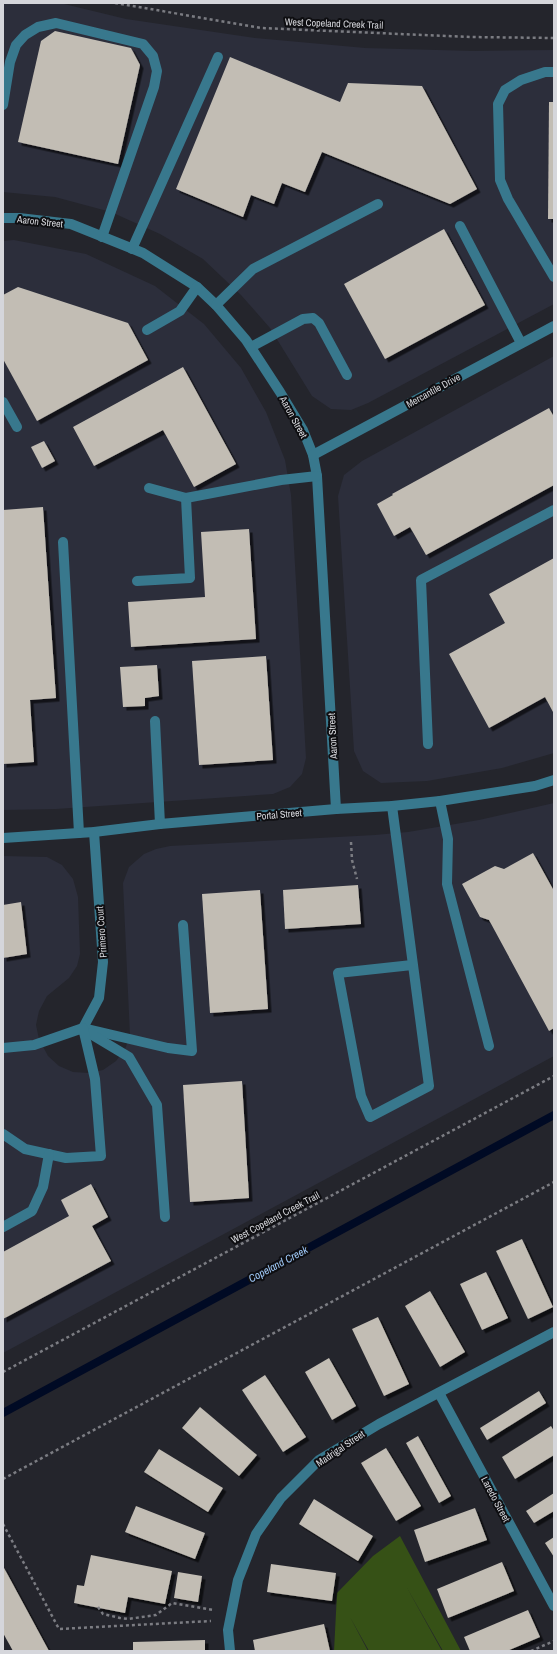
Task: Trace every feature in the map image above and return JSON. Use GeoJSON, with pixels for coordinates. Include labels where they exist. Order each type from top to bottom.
{"type":"FeatureCollection","features":[{"type":"Feature","properties":{"kind":"street"},"geometry":{"type":"LineString","coordinates":[[3,105],[10,62],[16,45],[25,35],[38,27],[56,23],[143,44],[153,56],[156,71],[154,87],[102,237]]}},
{"type":"Feature","properties":{"kind":"street"},"geometry":{"type":"LineString","coordinates":[[132,249],[218,57]]}},
{"type":"Feature","properties":{"kind":"street"},"geometry":{"type":"LineString","coordinates":[[554,72],[545,72],[520,80],[505,90],[498,104],[500,180],[508,199],[554,277]]}},
{"type":"Feature","properties":{"kind":"street"},"geometry":{"type":"LineString","coordinates":[[216,305],[253,269],[378,204]]}},
{"type":"Feature","properties":{"kind":"street","name":"Aaron Street"},"geometry":{"type":"LineString","coordinates":[[3,218],[19,218],[71,224],[143,253],[197,287],[216,305],[251,347],[303,430],[313,455],[317,476],[336,809]]}},
{"type":"Feature","properties":{"kind":"street"},"geometry":{"type":"LineString","coordinates":[[460,226],[521,342]]}},
{"type":"Feature","properties":{"kind":"street"},"geometry":{"type":"LineString","coordinates":[[147,330],[180,311],[197,287]]}},
{"type":"Feature","properties":{"kind":"street"},"geometry":{"type":"LineString","coordinates":[[251,347],[303,319],[313,318],[319,323],[347,375]]}},
{"type":"Feature","properties":{"kind":"street","name":"Mercantile Drive"},"geometry":{"type":"LineString","coordinates":[[313,455],[521,342],[554,326]]}},
{"type":"Feature","properties":{"kind":"street"},"geometry":{"type":"LineString","coordinates":[[3,402],[17,427]]}},
{"type":"Feature","properties":{"kind":"street"},"geometry":{"type":"LineString","coordinates":[[149,488],[186,498],[281,480],[317,476]]}},
{"type":"Feature","properties":{"kind":"street"},"geometry":{"type":"LineString","coordinates":[[137,581],[190,578],[186,498]]}},
{"type":"Feature","properties":{"kind":"street"},"geometry":{"type":"LineString","coordinates":[[428,744],[420,580],[554,510]]}},
{"type":"Feature","properties":{"kind":"street"},"geometry":{"type":"LineString","coordinates":[[62,542],[79,833]]}},
{"type":"Feature","properties":{"kind":"street"},"geometry":{"type":"LineString","coordinates":[[155,721],[160,824]]}},
{"type":"Feature","properties":{"kind":"street","name":"Portal Street"},"geometry":{"type":"LineString","coordinates":[[3,838],[94,832],[160,824],[440,801],[535,786],[554,780]]}},
{"type":"Feature","properties":{"kind":"street"},"geometry":{"type":"LineString","coordinates":[[440,801],[448,839],[447,884],[489,1046]]}},
{"type":"Feature","properties":{"kind":"street"},"geometry":{"type":"LineString","coordinates":[[392,806],[429,1086],[370,1116],[361,1096],[338,973],[412,965]]}},
{"type":"Feature","properties":{"kind":"street","name":"Primero Court"},"geometry":{"type":"LineString","coordinates":[[83,1028],[99,998],[103,962],[94,832]]}},
{"type":"Feature","properties":{"kind":"street"},"geometry":{"type":"LineString","coordinates":[[3,1048],[34,1045],[83,1028],[168,1048],[192,1051],[183,925]]}},
{"type":"Feature","properties":{"kind":"street"},"geometry":{"type":"LineString","coordinates":[[3,1134],[25,1149],[66,1158],[101,1156],[95,1079],[83,1028]]}},
{"type":"Feature","properties":{"kind":"street"},"geometry":{"type":"LineString","coordinates":[[83,1028],[129,1057],[157,1105],[165,1217]]}},
{"type":"Feature","properties":{"kind":"street"},"geometry":{"type":"LineString","coordinates":[[3,1227],[32,1212],[43,1187],[49,1154]]}},
{"type":"Feature","properties":{"kind":"street","name":"Madrigal Street"},"geometry":{"type":"LineString","coordinates":[[230,1651],[228,1630],[238,1580],[256,1534],[281,1498],[319,1460],[379,1424],[554,1332]]}},
{"type":"Feature","properties":{"kind":"street","name":"Laredo Street"},"geometry":{"type":"LineString","coordinates":[[439,1393],[554,1606]]}},
{"type":"Feature","properties":{"kind":"path","name":"West Copeland Creek Trail"},"geometry":{"type":"LineString","coordinates":[[115,3],[261,28],[470,37],[554,38]]}},
{"type":"Feature","properties":{"kind":"path"},"geometry":{"type":"LineString","coordinates":[[351,842],[352,860],[357,879]]}},
{"type":"Feature","properties":{"kind":"path","name":"West Copeland Creek Trail"},"geometry":{"type":"LineString","coordinates":[[3,1372],[554,1076]]}},
{"type":"Feature","properties":{"kind":"path"},"geometry":{"type":"LineString","coordinates":[[3,1479],[554,1182]]}},
{"type":"Feature","properties":{"kind":"path"},"geometry":{"type":"LineString","coordinates":[[3,1524],[59,1629],[231,1616]]}},
{"type":"Feature","properties":{"kind":"path"},"geometry":{"type":"LineString","coordinates":[[98,1607],[103,1614],[120,1618],[156,1615],[172,1603],[231,1616]]}},
{"type":"Feature","properties":{"kind":"path"},"geometry":{"type":"LineString","coordinates":[[531,1651],[554,1641]]}},
{"type":"Feature","properties":{"kind":"shaded area"},"geometry":{"type":"Polygon","coordinates":[[[3,3],[60,3],[126,19],[255,38],[365,48],[473,51],[554,50],[554,304],[368,403],[351,410],[331,409],[312,396],[270,328],[241,295],[203,259],[160,234],[111,212],[55,197],[3,192],[3,3]]]}},
{"type":"Feature","properties":{"kind":"shaded area"},"geometry":{"type":"Polygon","coordinates":[[[14,240],[86,254],[155,286],[204,324],[241,368],[266,412],[285,460],[291,495],[306,758],[302,774],[290,787],[273,794],[56,809],[3,810],[3,241],[14,240]]]}},
{"type":"Feature","properties":{"kind":"shaded area"},"geometry":{"type":"Polygon","coordinates":[[[554,356],[554,753],[502,768],[427,781],[381,783],[363,771],[354,751],[338,496],[344,475],[362,461],[554,356]]]}},
{"type":"Feature","properties":{"kind":"shaded area"},"geometry":{"type":"Polygon","coordinates":[[[554,803],[554,1056],[3,1353],[3,856],[47,857],[62,865],[73,879],[78,897],[80,954],[77,966],[69,978],[47,996],[39,1011],[36,1025],[39,1039],[48,1056],[59,1066],[73,1072],[89,1073],[103,1070],[116,1061],[125,1049],[130,1036],[123,883],[129,867],[144,854],[156,849],[170,846],[408,832],[479,820],[554,803]]]}},
{"type":"Feature","properties":{"kind":"green space"},"geometry":{"type":"Polygon","coordinates":[[[400,1536],[461,1651],[443,1651],[406,1586],[442,1651],[369,1651],[350,1617],[368,1651],[334,1651],[337,1593],[373,1556],[400,1536]]]}},
{"type":"Feature","properties":{"kind":"building"},"geometry":{"type":"Polygon","coordinates":[[[55,31],[131,48],[140,65],[118,164],[18,142],[41,41],[55,31]]]}},
{"type":"Feature","properties":{"kind":"building"},"geometry":{"type":"Polygon","coordinates":[[[230,57],[340,102],[348,83],[422,86],[477,189],[450,204],[322,152],[305,192],[282,183],[274,204],[251,195],[243,217],[176,189],[230,57]]]}},
{"type":"Feature","properties":{"kind":"building"},"geometry":{"type":"Polygon","coordinates":[[[549,102],[554,102],[554,219],[548,219],[549,102]]]}},
{"type":"Feature","properties":{"kind":"building"},"geometry":{"type":"Polygon","coordinates":[[[444,229],[485,305],[385,359],[344,284],[444,229]]]}},
{"type":"Feature","properties":{"kind":"building"},"geometry":{"type":"Polygon","coordinates":[[[18,287],[128,323],[148,360],[37,421],[3,359],[3,295],[18,287]]]}},
{"type":"Feature","properties":{"kind":"building"},"geometry":{"type":"Polygon","coordinates":[[[183,367],[236,464],[194,487],[163,430],[94,466],[73,427],[183,367]]]}},
{"type":"Feature","properties":{"kind":"building"},"geometry":{"type":"Polygon","coordinates":[[[549,408],[554,417],[554,485],[426,555],[410,527],[394,536],[377,504],[393,495],[392,494],[549,408]]]}},
{"type":"Feature","properties":{"kind":"building"},"geometry":{"type":"Polygon","coordinates":[[[44,441],[55,461],[42,468],[31,447],[44,441]]]}},
{"type":"Feature","properties":{"kind":"building"},"geometry":{"type":"Polygon","coordinates":[[[43,507],[56,698],[30,700],[34,762],[3,764],[3,510],[43,507]]]}},
{"type":"Feature","properties":{"kind":"building"},"geometry":{"type":"Polygon","coordinates":[[[249,529],[256,639],[131,647],[128,602],[205,597],[201,532],[249,529]]]}},
{"type":"Feature","properties":{"kind":"building"},"geometry":{"type":"Polygon","coordinates":[[[554,558],[554,711],[553,712],[545,697],[489,728],[449,654],[505,623],[489,594],[554,558]]]}},
{"type":"Feature","properties":{"kind":"building"},"geometry":{"type":"Polygon","coordinates":[[[266,656],[273,760],[199,765],[192,661],[266,656]]]}},
{"type":"Feature","properties":{"kind":"building"},"geometry":{"type":"Polygon","coordinates":[[[157,665],[159,696],[145,698],[145,706],[123,707],[120,667],[157,665]]]}},
{"type":"Feature","properties":{"kind":"building"},"geometry":{"type":"Polygon","coordinates":[[[533,853],[554,891],[554,1028],[549,1031],[489,920],[480,917],[462,884],[495,866],[504,869],[533,853]]]}},
{"type":"Feature","properties":{"kind":"building"},"geometry":{"type":"Polygon","coordinates":[[[358,885],[361,924],[285,929],[283,890],[358,885]]]}},
{"type":"Feature","properties":{"kind":"building"},"geometry":{"type":"Polygon","coordinates":[[[260,890],[268,1009],[210,1013],[202,894],[260,890]]]}},
{"type":"Feature","properties":{"kind":"building"},"geometry":{"type":"Polygon","coordinates":[[[21,902],[27,954],[3,958],[3,905],[21,902]]]}},
{"type":"Feature","properties":{"kind":"building"},"geometry":{"type":"Polygon","coordinates":[[[242,1081],[249,1198],[190,1202],[183,1085],[242,1081]]]}},
{"type":"Feature","properties":{"kind":"building"},"geometry":{"type":"Polygon","coordinates":[[[91,1184],[108,1217],[92,1226],[111,1261],[3,1319],[3,1252],[69,1216],[61,1200],[91,1184]]]}},
{"type":"Feature","properties":{"kind":"building"},"geometry":{"type":"Polygon","coordinates":[[[522,1239],[553,1307],[528,1319],[496,1251],[522,1239]]]}},
{"type":"Feature","properties":{"kind":"building"},"geometry":{"type":"Polygon","coordinates":[[[486,1272],[508,1318],[482,1330],[460,1284],[486,1272]]]}},
{"type":"Feature","properties":{"kind":"building"},"geometry":{"type":"Polygon","coordinates":[[[430,1291],[465,1352],[440,1367],[405,1306],[430,1291]]]}},
{"type":"Feature","properties":{"kind":"building"},"geometry":{"type":"Polygon","coordinates":[[[378,1317],[409,1384],[384,1396],[352,1329],[378,1317]]]}},
{"type":"Feature","properties":{"kind":"building"},"geometry":{"type":"Polygon","coordinates":[[[329,1358],[356,1406],[332,1420],[305,1372],[329,1358]]]}},
{"type":"Feature","properties":{"kind":"building"},"geometry":{"type":"Polygon","coordinates":[[[265,1375],[306,1437],[283,1452],[242,1390],[265,1375]]]}},
{"type":"Feature","properties":{"kind":"building"},"geometry":{"type":"Polygon","coordinates":[[[539,1391],[546,1403],[487,1440],[480,1428],[539,1391]]]}},
{"type":"Feature","properties":{"kind":"building"},"geometry":{"type":"Polygon","coordinates":[[[200,1407],[257,1455],[239,1476],[182,1428],[200,1407]]]}},
{"type":"Feature","properties":{"kind":"building"},"geometry":{"type":"Polygon","coordinates":[[[551,1426],[554,1431],[554,1455],[515,1479],[502,1457],[551,1426]]]}},
{"type":"Feature","properties":{"kind":"building"},"geometry":{"type":"Polygon","coordinates":[[[418,1436],[451,1496],[439,1503],[406,1443],[418,1436]]]}},
{"type":"Feature","properties":{"kind":"building"},"geometry":{"type":"Polygon","coordinates":[[[386,1448],[421,1506],[396,1521],[361,1463],[386,1448]]]}},
{"type":"Feature","properties":{"kind":"building"},"geometry":{"type":"Polygon","coordinates":[[[159,1449],[223,1488],[208,1512],[144,1472],[159,1449]]]}},
{"type":"Feature","properties":{"kind":"building"},"geometry":{"type":"Polygon","coordinates":[[[554,1493],[554,1511],[534,1523],[526,1511],[554,1493]]]}},
{"type":"Feature","properties":{"kind":"building"},"geometry":{"type":"Polygon","coordinates":[[[314,1499],[373,1536],[358,1561],[299,1524],[314,1499]]]}},
{"type":"Feature","properties":{"kind":"building"},"geometry":{"type":"Polygon","coordinates":[[[136,1506],[205,1533],[195,1559],[125,1532],[136,1506]]]}},
{"type":"Feature","properties":{"kind":"building"},"geometry":{"type":"Polygon","coordinates":[[[475,1508],[487,1540],[425,1562],[414,1530],[475,1508]]]}},
{"type":"Feature","properties":{"kind":"building"},"geometry":{"type":"Polygon","coordinates":[[[554,1537],[554,1557],[545,1543],[554,1537]]]}},
{"type":"Feature","properties":{"kind":"building"},"geometry":{"type":"Polygon","coordinates":[[[91,1555],[172,1571],[165,1604],[128,1597],[125,1613],[74,1603],[77,1585],[84,1586],[91,1555]]]}},
{"type":"Feature","properties":{"kind":"building"},"geometry":{"type":"Polygon","coordinates":[[[502,1562],[514,1591],[448,1618],[437,1589],[502,1562]]]}},
{"type":"Feature","properties":{"kind":"building"},"geometry":{"type":"Polygon","coordinates":[[[271,1564],[336,1573],[332,1601],[267,1592],[271,1564]]]}},
{"type":"Feature","properties":{"kind":"building"},"geometry":{"type":"Polygon","coordinates":[[[3,1566],[49,1651],[13,1651],[3,1633],[3,1566]]]}},
{"type":"Feature","properties":{"kind":"building"},"geometry":{"type":"Polygon","coordinates":[[[178,1572],[202,1576],[198,1602],[174,1598],[178,1572]]]}},
{"type":"Feature","properties":{"kind":"building"},"geometry":{"type":"Polygon","coordinates":[[[528,1610],[540,1637],[507,1651],[470,1651],[464,1637],[528,1610]]]}},
{"type":"Feature","properties":{"kind":"building"},"geometry":{"type":"Polygon","coordinates":[[[324,1624],[330,1651],[255,1651],[253,1640],[324,1624]]]}},
{"type":"Feature","properties":{"kind":"building"},"geometry":{"type":"Polygon","coordinates":[[[205,1640],[205,1651],[133,1651],[133,1642],[205,1640]]]}},
{"type":"Feature","properties":{"kind":"waterway","name":"Copeland Creek"},"geometry":{"type":"LineString","coordinates":[[3,1413],[554,1115]]}}]}
